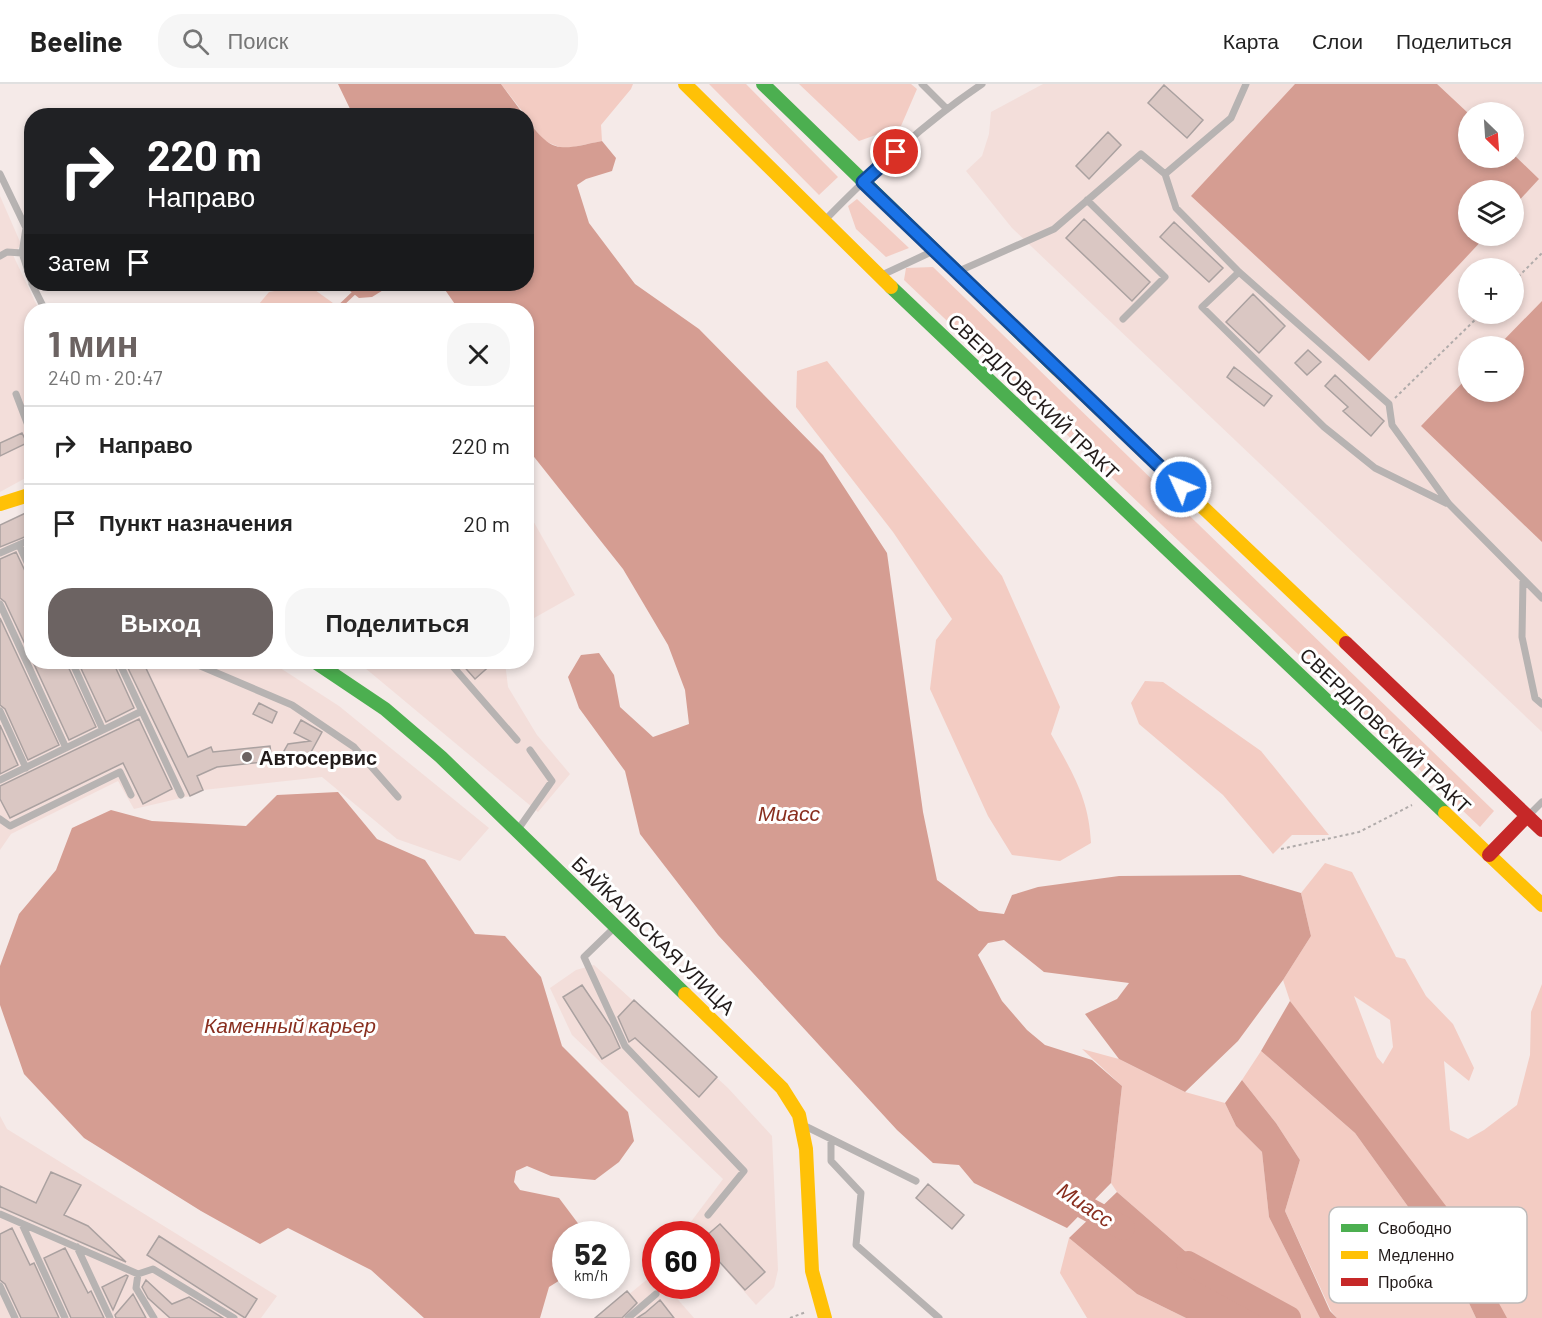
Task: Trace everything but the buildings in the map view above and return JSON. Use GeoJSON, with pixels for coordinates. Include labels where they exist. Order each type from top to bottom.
{"type":"FeatureCollection","features":[{"type":"Feature","properties":{"kind":"main road","name":"СВЕРДЛОВСКИЙ ТРАКТ"},"geometry":{"type":"LineString","coordinates":[[686,84],[880,277],[1542,906]]}},
{"type":"Feature","properties":{"kind":"main road","name":"СВЕРДЛОВСКИЙ ТРАКТ"},"geometry":{"type":"LineString","coordinates":[[763,84],[956,273],[1542,830]]}},
{"type":"Feature","properties":{"kind":"main road"},"geometry":{"type":"LineString","coordinates":[[0,504],[24,496]]}},
{"type":"Feature","properties":{"kind":"main road","name":"БАЙКАЛЬСКАЯ УЛИЦА"},"geometry":{"type":"LineString","coordinates":[[326,669],[385,709],[518,830],[782,1088],[802,1124],[809,1188],[809,1255],[825,1318]]}},
{"type":"Feature","properties":{"kind":"main road"},"geometry":{"type":"LineString","coordinates":[[1489,855],[1527,816]]}},
{"type":"Feature","properties":{"kind":"lane"},"geometry":{"type":"LineString","coordinates":[[922,84],[946,108]]}},
{"type":"Feature","properties":{"kind":"lane"},"geometry":{"type":"LineString","coordinates":[[823,222],[863,182],[946,108],[982,84]]}},
{"type":"Feature","properties":{"kind":"lane"},"geometry":{"type":"LineString","coordinates":[[1165,174],[1231,118],[1246,84]]}},
{"type":"Feature","properties":{"kind":"lane"},"geometry":{"type":"LineString","coordinates":[[956,273],[1054,229],[1141,154],[1165,174],[1176,208],[1239,272],[1389,404],[1392,425],[1449,504],[1542,598]]}},
{"type":"Feature","properties":{"kind":"lane"},"geometry":{"type":"LineString","coordinates":[[0,174],[24,224]]}},
{"type":"Feature","properties":{"kind":"lane"},"geometry":{"type":"LineString","coordinates":[[1087,200],[1165,277],[1123,320]]}},
{"type":"Feature","properties":{"kind":"lane"},"geometry":{"type":"LineString","coordinates":[[24,240],[22,253],[24,259]]}},
{"type":"Feature","properties":{"kind":"lane"},"geometry":{"type":"LineString","coordinates":[[880,277],[934,251]]}},
{"type":"Feature","properties":{"kind":"lane"},"geometry":{"type":"LineString","coordinates":[[0,255],[8,252],[22,253]]}},
{"type":"Feature","properties":{"kind":"lane"},"geometry":{"type":"LineString","coordinates":[[1239,272],[1202,307],[1324,427],[1375,468],[1449,504]]}},
{"type":"Feature","properties":{"kind":"lane"},"geometry":{"type":"LineString","coordinates":[[16,394],[24,415]]}},
{"type":"Feature","properties":{"kind":"lane"},"geometry":{"type":"LineString","coordinates":[[0,553],[24,543]]}},
{"type":"Feature","properties":{"kind":"lane"},"geometry":{"type":"LineString","coordinates":[[19,545],[24,556]]}},
{"type":"Feature","properties":{"kind":"lane"},"geometry":{"type":"LineString","coordinates":[[1523,579],[1522,637],[1535,698],[1542,704]]}},
{"type":"Feature","properties":{"kind":"lane"},"geometry":{"type":"LineString","coordinates":[[0,604],[24,656]]}},
{"type":"Feature","properties":{"kind":"lane"},"geometry":{"type":"LineString","coordinates":[[30,669],[66,748]]}},
{"type":"Feature","properties":{"kind":"lane"},"geometry":{"type":"LineString","coordinates":[[75,669],[104,730]]}},
{"type":"Feature","properties":{"kind":"lane"},"geometry":{"type":"LineString","coordinates":[[122,669],[182,795]]}},
{"type":"Feature","properties":{"kind":"lane"},"geometry":{"type":"LineString","coordinates":[[207,669],[292,705],[354,747],[398,797]]}},
{"type":"Feature","properties":{"kind":"lane"},"geometry":{"type":"LineString","coordinates":[[330,672],[334,669]]}},
{"type":"Feature","properties":{"kind":"lane"},"geometry":{"type":"LineString","coordinates":[[455,669],[517,740]]}},
{"type":"Feature","properties":{"kind":"lane"},"geometry":{"type":"LineString","coordinates":[[0,711],[26,768]]}},
{"type":"Feature","properties":{"kind":"lane"},"geometry":{"type":"LineString","coordinates":[[0,780],[142,711]]}},
{"type":"Feature","properties":{"kind":"lane"},"geometry":{"type":"LineString","coordinates":[[518,830],[552,781],[530,750]]}},
{"type":"Feature","properties":{"kind":"lane"},"geometry":{"type":"LineString","coordinates":[[0,819],[10,826],[120,772],[131,795]]}},
{"type":"Feature","properties":{"kind":"lane"},"geometry":{"type":"LineString","coordinates":[[1527,816],[1541,806]]}},
{"type":"Feature","properties":{"kind":"lane"},"geometry":{"type":"LineString","coordinates":[[615,926],[584,957],[625,1046],[744,1171],[708,1215]]}},
{"type":"Feature","properties":{"kind":"lane"},"geometry":{"type":"LineString","coordinates":[[802,1124],[916,1181]]}},
{"type":"Feature","properties":{"kind":"lane"},"geometry":{"type":"LineString","coordinates":[[831,1139],[831,1161],[861,1193],[856,1245],[939,1318]]}},
{"type":"Feature","properties":{"kind":"lane"},"geometry":{"type":"LineString","coordinates":[[0,1214],[138,1274],[153,1269],[234,1318]]}},
{"type":"Feature","properties":{"kind":"lane"},"geometry":{"type":"LineString","coordinates":[[22,1224],[65,1318]]}},
{"type":"Feature","properties":{"kind":"lane"},"geometry":{"type":"LineString","coordinates":[[77,1247],[110,1318]]}},
{"type":"Feature","properties":{"kind":"lane"},"geometry":{"type":"LineString","coordinates":[[138,1274],[136,1288],[153,1318]]}},
{"type":"Feature","properties":{"kind":"lane"},"geometry":{"type":"LineString","coordinates":[[0,1286],[15,1318]]}},
{"type":"Feature","properties":{"kind":"lane"},"geometry":{"type":"LineString","coordinates":[[628,1318],[650,1299]]}},
{"type":"Feature","properties":{"kind":"path"},"geometry":{"type":"LineString","coordinates":[[1524,271],[1542,253]]}},
{"type":"Feature","properties":{"kind":"path"},"geometry":{"type":"LineString","coordinates":[[1389,404],[1471,324]]}},
{"type":"Feature","properties":{"kind":"path"},"geometry":{"type":"LineString","coordinates":[[1281,849],[1359,832],[1427,796]]}},
{"type":"Feature","properties":{"kind":"shaded area"},"geometry":{"type":"Polygon","coordinates":[[[501,84],[633,84],[601,125],[602,141],[564,149],[542,140],[534,128],[534,108],[520,108],[501,84]]]}},
{"type":"Feature","properties":{"kind":"shaded area"},"geometry":{"type":"Polygon","coordinates":[[[709,84],[746,84],[838,177],[819,195],[709,84]]]}},
{"type":"Feature","properties":{"kind":"shaded area"},"geometry":{"type":"Polygon","coordinates":[[[799,84],[911,84],[917,89],[901,126],[859,141],[799,84]]]}},
{"type":"Feature","properties":{"kind":"shaded area"},"geometry":{"type":"Polygon","coordinates":[[[1043,84],[1542,84],[1542,732],[1012,228],[966,171],[982,156],[989,134],[991,112],[1043,84]]]}},
{"type":"Feature","properties":{"kind":"shaded area"},"geometry":{"type":"Polygon","coordinates":[[[0,196],[21,244],[13,255],[24,278],[24,291],[30,291],[36,303],[24,303],[24,479],[0,492],[0,196]]]}},
{"type":"Feature","properties":{"kind":"shaded area"},"geometry":{"type":"Polygon","coordinates":[[[857,199],[909,248],[886,257],[856,229],[848,206],[857,199]]]}},
{"type":"Feature","properties":{"kind":"shaded area"},"geometry":{"type":"Polygon","coordinates":[[[933,267],[1494,811],[1480,827],[904,280],[906,268],[933,267]]]}},
{"type":"Feature","properties":{"kind":"shaded area"},"geometry":{"type":"Polygon","coordinates":[[[316,291],[333,303],[260,303],[269,292],[316,291]]]}},
{"type":"Feature","properties":{"kind":"shaded area"},"geometry":{"type":"Polygon","coordinates":[[[827,361],[1002,576],[1060,707],[1051,734],[1078,786],[1087,812],[1091,843],[1060,861],[1012,855],[988,816],[930,689],[936,640],[952,619],[893,532],[796,407],[797,371],[827,361]]]}},
{"type":"Feature","properties":{"kind":"shaded area"},"geometry":{"type":"Polygon","coordinates":[[[24,513],[24,669],[282,669],[339,706],[489,828],[460,861],[397,839],[322,777],[203,790],[190,796],[134,809],[118,781],[11,834],[0,850],[0,525],[24,513]]]}},
{"type":"Feature","properties":{"kind":"shaded area"},"geometry":{"type":"Polygon","coordinates":[[[534,522],[575,595],[534,618],[534,522]]]}},
{"type":"Feature","properties":{"kind":"shaded area"},"geometry":{"type":"Polygon","coordinates":[[[366,669],[506,669],[508,687],[537,735],[570,774],[538,812],[366,669]]]}},
{"type":"Feature","properties":{"kind":"shaded area"},"geometry":{"type":"Polygon","coordinates":[[[1145,681],[1163,682],[1261,751],[1329,835],[1292,835],[1273,854],[1223,795],[1139,724],[1131,703],[1145,681]]]}},
{"type":"Feature","properties":{"kind":"shaded area"},"geometry":{"type":"Polygon","coordinates":[[[1325,863],[1352,872],[1396,957],[1405,959],[1426,996],[1453,1024],[1474,1068],[1469,1081],[1444,1061],[1450,1130],[1468,1139],[1517,1105],[1530,1055],[1531,1012],[1542,984],[1542,1318],[1495,1318],[1485,1303],[1527,1303],[1527,1207],[1423,1207],[1290,1001],[1283,980],[1311,936],[1301,893],[1325,863]],[[1354,996],[1377,1057],[1383,1064],[1393,1047],[1390,1020],[1354,996]]]}},
{"type":"Feature","properties":{"kind":"shaded area"},"geometry":{"type":"Polygon","coordinates":[[[594,965],[728,1088],[772,1136],[778,1270],[774,1287],[756,1305],[720,1264],[720,1221],[692,1221],[723,1179],[572,1035],[550,988],[576,970],[594,965]]]}},
{"type":"Feature","properties":{"kind":"shaded area"},"geometry":{"type":"Polygon","coordinates":[[[1082,1049],[1119,1059],[1185,1092],[1225,1103],[1236,1126],[1262,1152],[1269,1217],[1320,1318],[1288,1318],[1231,1291],[1117,1192],[1111,1183],[1122,1086],[1082,1049]]]}},
{"type":"Feature","properties":{"kind":"shaded area"},"geometry":{"type":"Polygon","coordinates":[[[1261,1051],[1355,1133],[1408,1207],[1329,1207],[1329,1303],[1469,1303],[1476,1318],[1337,1318],[1331,1311],[1285,1211],[1300,1160],[1276,1123],[1242,1080],[1261,1051]]]}},
{"type":"Feature","properties":{"kind":"shaded area"},"geometry":{"type":"Polygon","coordinates":[[[0,1116],[7,1129],[277,1296],[261,1318],[0,1318],[0,1116]]]}},
{"type":"Feature","properties":{"kind":"shaded area"},"geometry":{"type":"Polygon","coordinates":[[[1069,1238],[1137,1294],[1186,1318],[1087,1318],[1060,1273],[1069,1238]]]}},
{"type":"Feature","properties":{"kind":"shaded area"},"geometry":{"type":"Polygon","coordinates":[[[642,1284],[642,1299],[677,1299],[694,1318],[600,1318],[623,1299],[630,1299],[630,1293],[642,1284]]]}},
{"type":"Feature","properties":{"kind":"water"},"geometry":{"type":"Polygon","coordinates":[[[338,84],[501,84],[519,108],[350,108],[338,84]]]}},
{"type":"Feature","properties":{"kind":"water"},"geometry":{"type":"Polygon","coordinates":[[[1295,84],[1437,84],[1458,104],[1458,168],[1524,168],[1524,165],[1539,179],[1524,195],[1524,180],[1458,180],[1458,246],[1477,246],[1465,258],[1458,258],[1458,266],[1369,361],[1191,196],[1295,84]]]}},
{"type":"Feature","properties":{"kind":"water","name":"Миасс"},"geometry":{"type":"Polygon","coordinates":[[[534,128],[544,139],[559,147],[602,141],[616,158],[612,171],[586,179],[577,185],[589,223],[635,284],[699,329],[823,455],[887,553],[923,812],[937,880],[979,911],[1004,914],[1012,895],[1038,887],[1119,876],[1240,875],[1301,893],[1311,936],[1283,980],[1238,1041],[1185,1092],[1119,1059],[1085,1014],[1117,999],[1129,983],[1044,972],[1004,940],[988,943],[978,955],[1002,1001],[1027,1030],[1045,1045],[1092,1060],[1122,1086],[1111,1183],[1067,1228],[974,1183],[959,1165],[933,1163],[897,1130],[718,935],[640,834],[625,771],[579,708],[568,677],[581,655],[599,653],[614,675],[620,707],[653,737],[689,724],[685,690],[668,645],[623,569],[534,457],[534,303],[454,303],[446,291],[534,291],[534,128]]]}},
{"type":"Feature","properties":{"kind":"water"},"geometry":{"type":"Polygon","coordinates":[[[350,291],[382,291],[372,297],[359,298],[350,291]]]}},
{"type":"Feature","properties":{"kind":"water"},"geometry":{"type":"Polygon","coordinates":[[[1542,301],[1542,542],[1421,426],[1458,387],[1458,402],[1524,402],[1524,336],[1508,336],[1520,324],[1524,324],[1524,319],[1542,301]]]}},
{"type":"Feature","properties":{"kind":"water","name":"Каменный карьер"},"geometry":{"type":"Polygon","coordinates":[[[338,792],[377,839],[425,860],[475,934],[505,936],[541,977],[562,1046],[628,1112],[634,1141],[619,1162],[595,1180],[551,1176],[527,1166],[516,1171],[514,1182],[520,1190],[559,1198],[576,1221],[552,1221],[552,1285],[549,1287],[540,1318],[424,1318],[371,1270],[288,1228],[260,1244],[201,1211],[84,1138],[24,1074],[0,1005],[0,966],[19,914],[56,870],[72,828],[111,810],[152,821],[246,826],[277,795],[338,792]]]}},
{"type":"Feature","properties":{"kind":"water"},"geometry":{"type":"Polygon","coordinates":[[[1290,1001],[1447,1207],[1408,1207],[1355,1133],[1261,1051],[1290,1001]]]}},
{"type":"Feature","properties":{"kind":"water"},"geometry":{"type":"Polygon","coordinates":[[[1242,1080],[1276,1123],[1300,1160],[1285,1211],[1330,1311],[1337,1318],[1320,1318],[1269,1217],[1262,1152],[1236,1126],[1225,1103],[1242,1080]]]}},
{"type":"Feature","properties":{"kind":"water"},"geometry":{"type":"Polygon","coordinates":[[[1117,1192],[1231,1291],[1288,1318],[1186,1318],[1137,1294],[1069,1238],[1117,1192]]]}},
{"type":"Feature","properties":{"kind":"water"},"geometry":{"type":"Polygon","coordinates":[[[1469,1303],[1499,1303],[1507,1318],[1476,1318],[1469,1303]]]}},
{"type":"Feature","properties":{"kind":"waterway"},"geometry":{"type":"LineString","coordinates":[[343,303],[356,291]]}},
{"type":"Feature","properties":{"kind":"waterway","name":"Миасс"},"geometry":{"type":"LineString","coordinates":[[1062,1189],[1086,1208],[1123,1228]]}},
{"type":"Feature","properties":{"kind":"waterway","name":"Миасс"},"geometry":{"type":"LineString","coordinates":[[1188,1263],[1289,1318]]}},
{"type":"Feature","properties":{"kind":"traffic: fast"},"geometry":{"type":"LineString","coordinates":[[763,84],[1057,369]]}},
{"type":"Feature","properties":{"kind":"traffic: fast"},"geometry":{"type":"LineString","coordinates":[[891,287],[1445,813]]}},
{"type":"Feature","properties":{"kind":"traffic: fast"},"geometry":{"type":"LineString","coordinates":[[325,669],[385,709],[441,757],[685,994]]}},
{"type":"Feature","properties":{"kind":"traffic: slow"},"geometry":{"type":"LineString","coordinates":[[685,84],[891,287]]}},
{"type":"Feature","properties":{"kind":"traffic: slow"},"geometry":{"type":"LineString","coordinates":[[1057,369],[1346,643]]}},
{"type":"Feature","properties":{"kind":"traffic: slow"},"geometry":{"type":"LineString","coordinates":[[0,504],[24,496]]}},
{"type":"Feature","properties":{"kind":"traffic: slow"},"geometry":{"type":"LineString","coordinates":[[1445,813],[1542,905]]}},
{"type":"Feature","properties":{"kind":"traffic: slow"},"geometry":{"type":"LineString","coordinates":[[685,994],[782,1088],[799,1115],[806,1149],[812,1271],[825,1318]]}},
{"type":"Feature","properties":{"kind":"traffic: jam"},"geometry":{"type":"LineString","coordinates":[[1346,643],[1542,830]]}},
{"type":"Feature","properties":{"kind":"traffic: jam"},"geometry":{"type":"LineString","coordinates":[[1489,855],[1527,816]]}},
{"type":"Feature","properties":{"kind":"place","name":"Автосервис"},"geometry":{"type":"Point","coordinates":[247,757]}},
{"type":"Feature","properties":{"kind":"route"},"geometry":{"type":"LineString","coordinates":[[896,152],[863,182],[1181,487]]}}]}
